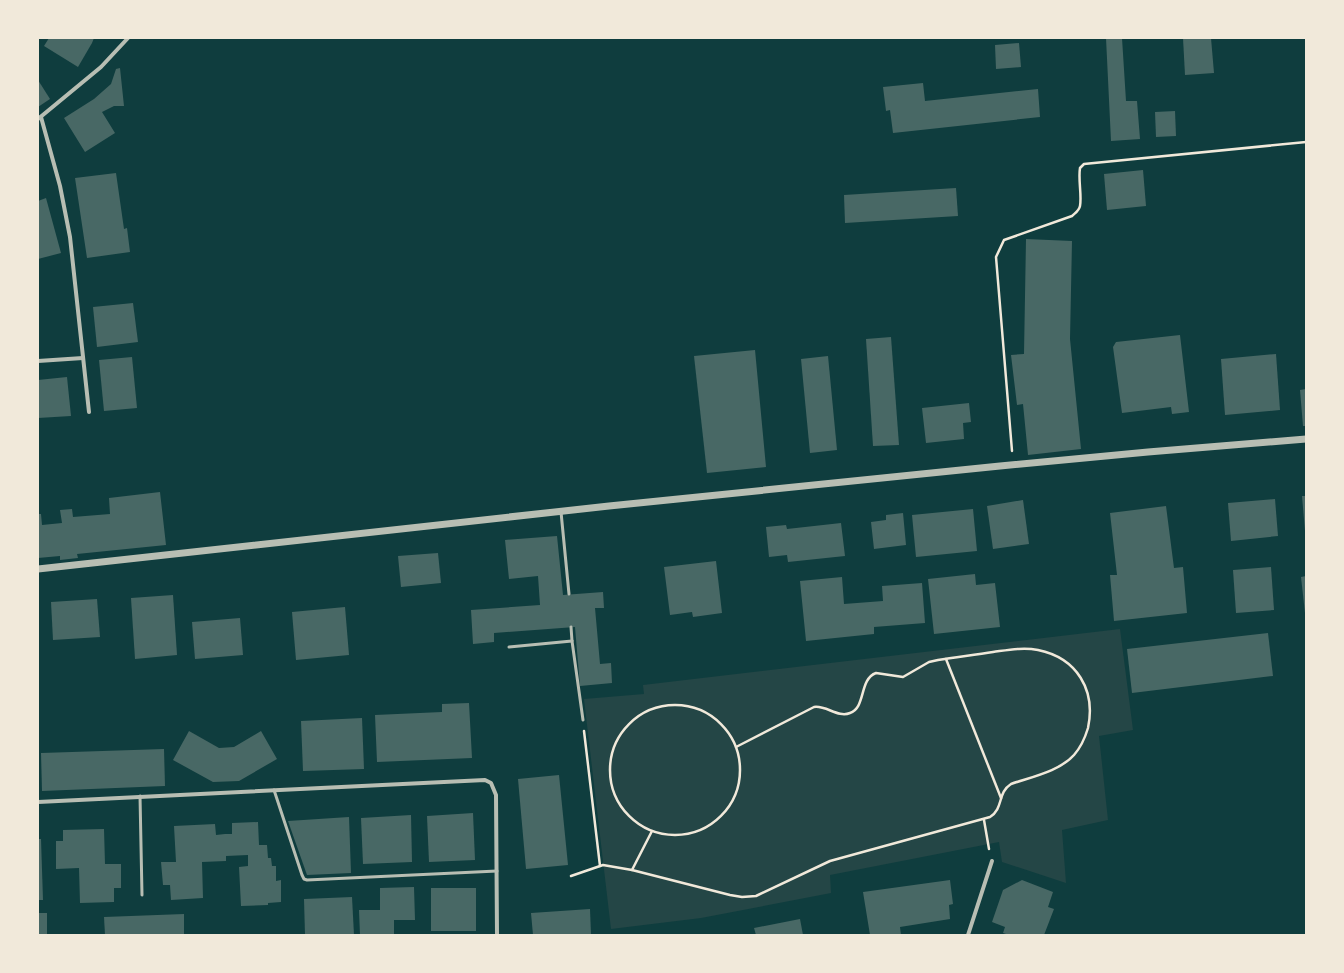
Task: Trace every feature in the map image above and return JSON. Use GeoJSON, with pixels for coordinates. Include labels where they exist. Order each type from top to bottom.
{"type":"FeatureCollection","features":[{"type":"Feature","properties":{"kind":"street"},"geometry":{"type":"LineString","coordinates":[[89,412],[73,262],[65,212],[60,186],[39,118],[101,67],[128,38]]}},
{"type":"Feature","properties":{"kind":"street"},"geometry":{"type":"LineString","coordinates":[[38,362],[83,358]]}},
{"type":"Feature","properties":{"kind":"street"},"geometry":{"type":"LineString","coordinates":[[38,569],[561,512],[1148,452],[1306,439]]}},
{"type":"Feature","properties":{"kind":"street"},"geometry":{"type":"LineString","coordinates":[[38,802],[486,780],[491,783],[494,789],[496,801],[497,935]]}},
{"type":"Feature","properties":{"kind":"street"},"geometry":{"type":"LineString","coordinates":[[968,935],[992,861]]}},
{"type":"Feature","properties":{"kind":"lane"},"geometry":{"type":"LineString","coordinates":[[561,512],[569,594]]}},
{"type":"Feature","properties":{"kind":"lane"},"geometry":{"type":"LineString","coordinates":[[572,627],[572,641],[583,720]]}},
{"type":"Feature","properties":{"kind":"lane"},"geometry":{"type":"LineString","coordinates":[[509,647],[572,641]]}},
{"type":"Feature","properties":{"kind":"lane"},"geometry":{"type":"LineString","coordinates":[[274,790],[304,879],[315,880],[497,871]]}},
{"type":"Feature","properties":{"kind":"lane"},"geometry":{"type":"LineString","coordinates":[[140,796],[142,895]]}},
{"type":"Feature","properties":{"kind":"path"},"geometry":{"type":"LineString","coordinates":[[1013,466],[996,257],[1004,240],[1072,216],[1078,212],[1080,206],[1078,175],[1080,168],[1084,164],[1306,142]]}},
{"type":"Feature","properties":{"kind":"path"},"geometry":{"type":"LineString","coordinates":[[571,876],[603,865],[632,870],[730,895],[750,897],[763,894],[830,862],[984,820],[996,814],[1006,787],[1061,766],[1077,751],[1084,740],[1090,718],[1089,699],[1086,687],[1080,675],[1060,658],[1039,650],[1019,649],[929,662],[903,677],[876,673],[872,674],[867,681],[858,706],[852,713],[842,714],[823,706],[814,707],[736,747]]}},
{"type":"Feature","properties":{"kind":"path"},"geometry":{"type":"LineString","coordinates":[[946,659],[1001,799]]}},
{"type":"Feature","properties":{"kind":"path"},"geometry":{"type":"LineString","coordinates":[[671,705],[688,706],[705,712],[724,726],[736,747],[740,765],[738,784],[732,801],[721,816],[706,827],[689,834],[670,835],[652,831],[641,826],[624,811],[617,801],[610,778],[610,766],[615,743],[628,724],[648,710],[671,705]]}},
{"type":"Feature","properties":{"kind":"path"},"geometry":{"type":"LineString","coordinates":[[583,720],[600,866]]}},
{"type":"Feature","properties":{"kind":"path"},"geometry":{"type":"LineString","coordinates":[[984,820],[992,861]]}},
{"type":"Feature","properties":{"kind":"path"},"geometry":{"type":"LineString","coordinates":[[632,870],[652,831]]}},
{"type":"Feature","properties":{"kind":"shaded area"},"geometry":{"type":"Polygon","coordinates":[[[1120,629],[1133,730],[1099,736],[1108,820],[1062,830],[1066,883],[1002,862],[999,842],[830,875],[831,893],[701,918],[611,929],[584,699],[644,694],[643,685],[1120,629]]]}},
{"type":"Feature","properties":{"kind":"building"},"geometry":{"type":"Polygon","coordinates":[[[49,38],[94,38],[78,67],[44,46],[49,38]]]}},
{"type":"Feature","properties":{"kind":"building"},"geometry":{"type":"Polygon","coordinates":[[[1106,38],[1122,38],[1126,101],[1137,101],[1140,139],[1111,141],[1106,38]]]}},
{"type":"Feature","properties":{"kind":"building"},"geometry":{"type":"Polygon","coordinates":[[[1183,38],[1211,38],[1214,73],[1185,75],[1183,38]]]}},
{"type":"Feature","properties":{"kind":"building"},"geometry":{"type":"Polygon","coordinates":[[[1019,43],[1021,67],[996,69],[995,45],[1019,43]]]}},
{"type":"Feature","properties":{"kind":"building"},"geometry":{"type":"Polygon","coordinates":[[[120,68],[124,106],[114,106],[102,112],[115,133],[85,152],[64,118],[94,99],[111,84],[116,69],[120,68]]]}},
{"type":"Feature","properties":{"kind":"building"},"geometry":{"type":"Polygon","coordinates":[[[38,80],[50,99],[38,107],[38,80]]]}},
{"type":"Feature","properties":{"kind":"building"},"geometry":{"type":"Polygon","coordinates":[[[923,83],[925,101],[1038,89],[1040,117],[893,133],[890,110],[886,111],[883,87],[923,83]]]}},
{"type":"Feature","properties":{"kind":"building"},"geometry":{"type":"Polygon","coordinates":[[[1175,111],[1176,136],[1156,137],[1155,112],[1175,111]]]}},
{"type":"Feature","properties":{"kind":"building"},"geometry":{"type":"Polygon","coordinates":[[[1143,170],[1146,206],[1107,210],[1104,174],[1143,170]]]}},
{"type":"Feature","properties":{"kind":"building"},"geometry":{"type":"Polygon","coordinates":[[[116,173],[124,229],[127,228],[130,252],[87,258],[75,178],[116,173]]]}},
{"type":"Feature","properties":{"kind":"building"},"geometry":{"type":"Polygon","coordinates":[[[956,188],[958,216],[845,223],[844,195],[956,188]]]}},
{"type":"Feature","properties":{"kind":"building"},"geometry":{"type":"Polygon","coordinates":[[[46,198],[61,253],[38,259],[38,201],[46,198]]]}},
{"type":"Feature","properties":{"kind":"building"},"geometry":{"type":"Polygon","coordinates":[[[1026,239],[1072,241],[1070,339],[1081,449],[1028,455],[1023,404],[1017,405],[1011,355],[1024,354],[1026,239]]]}},
{"type":"Feature","properties":{"kind":"building"},"geometry":{"type":"Polygon","coordinates":[[[133,303],[138,342],[97,347],[93,307],[133,303]]]}},
{"type":"Feature","properties":{"kind":"building"},"geometry":{"type":"Polygon","coordinates":[[[1180,335],[1189,412],[1172,414],[1171,407],[1122,413],[1113,347],[1116,342],[1180,335]]]}},
{"type":"Feature","properties":{"kind":"building"},"geometry":{"type":"Polygon","coordinates":[[[891,337],[899,445],[873,446],[866,339],[891,337]]]}},
{"type":"Feature","properties":{"kind":"building"},"geometry":{"type":"Polygon","coordinates":[[[755,350],[766,467],[707,473],[694,356],[755,350]]]}},
{"type":"Feature","properties":{"kind":"building"},"geometry":{"type":"Polygon","coordinates":[[[1276,354],[1280,410],[1225,415],[1221,359],[1276,354]]]}},
{"type":"Feature","properties":{"kind":"building"},"geometry":{"type":"Polygon","coordinates":[[[828,356],[837,450],[810,453],[801,359],[828,356]]]}},
{"type":"Feature","properties":{"kind":"building"},"geometry":{"type":"Polygon","coordinates":[[[132,357],[137,408],[104,411],[99,360],[132,357]]]}},
{"type":"Feature","properties":{"kind":"building"},"geometry":{"type":"Polygon","coordinates":[[[67,377],[71,416],[38,418],[38,380],[67,377]]]}},
{"type":"Feature","properties":{"kind":"building"},"geometry":{"type":"Polygon","coordinates":[[[1306,389],[1306,426],[1303,426],[1300,390],[1306,389]]]}},
{"type":"Feature","properties":{"kind":"building"},"geometry":{"type":"Polygon","coordinates":[[[969,403],[971,422],[963,423],[964,439],[926,443],[922,408],[969,403]]]}},
{"type":"Feature","properties":{"kind":"building"},"geometry":{"type":"Polygon","coordinates":[[[160,492],[166,545],[77,554],[78,558],[60,560],[60,556],[38,558],[38,514],[41,514],[42,525],[62,523],[60,510],[72,509],[73,517],[110,514],[109,498],[160,492]]]}},
{"type":"Feature","properties":{"kind":"building"},"geometry":{"type":"Polygon","coordinates":[[[1302,496],[1306,496],[1306,531],[1305,531],[1302,496]]]}},
{"type":"Feature","properties":{"kind":"building"},"geometry":{"type":"Polygon","coordinates":[[[1275,499],[1278,536],[1231,541],[1228,503],[1275,499]]]}},
{"type":"Feature","properties":{"kind":"building"},"geometry":{"type":"Polygon","coordinates":[[[1023,500],[1029,544],[993,549],[987,506],[1023,500]]]}},
{"type":"Feature","properties":{"kind":"building"},"geometry":{"type":"Polygon","coordinates":[[[1166,506],[1174,568],[1183,567],[1187,613],[1114,621],[1110,575],[1117,575],[1110,513],[1166,506]]]}},
{"type":"Feature","properties":{"kind":"building"},"geometry":{"type":"Polygon","coordinates":[[[973,509],[977,551],[916,557],[912,515],[973,509]]]}},
{"type":"Feature","properties":{"kind":"building"},"geometry":{"type":"Polygon","coordinates":[[[903,513],[906,545],[874,549],[871,522],[886,520],[886,515],[903,513]]]}},
{"type":"Feature","properties":{"kind":"building"},"geometry":{"type":"Polygon","coordinates":[[[841,523],[845,556],[788,562],[787,555],[769,557],[766,527],[786,525],[787,529],[841,523]]]}},
{"type":"Feature","properties":{"kind":"building"},"geometry":{"type":"Polygon","coordinates":[[[557,536],[563,595],[603,592],[604,608],[595,608],[600,664],[611,663],[612,683],[580,686],[575,627],[494,633],[494,642],[473,644],[471,610],[540,605],[538,576],[509,579],[505,540],[557,536]]]}},
{"type":"Feature","properties":{"kind":"building"},"geometry":{"type":"Polygon","coordinates":[[[438,553],[441,583],[401,587],[398,556],[438,553]]]}},
{"type":"Feature","properties":{"kind":"building"},"geometry":{"type":"Polygon","coordinates":[[[716,561],[722,613],[693,617],[692,612],[670,615],[664,567],[716,561]]]}},
{"type":"Feature","properties":{"kind":"building"},"geometry":{"type":"Polygon","coordinates":[[[1271,567],[1274,610],[1236,613],[1233,570],[1271,567]]]}},
{"type":"Feature","properties":{"kind":"building"},"geometry":{"type":"Polygon","coordinates":[[[975,574],[976,585],[995,583],[1000,627],[934,634],[928,579],[975,574]]]}},
{"type":"Feature","properties":{"kind":"building"},"geometry":{"type":"Polygon","coordinates":[[[1306,576],[1306,613],[1305,613],[1301,577],[1306,576]]]}},
{"type":"Feature","properties":{"kind":"building"},"geometry":{"type":"Polygon","coordinates":[[[842,577],[844,604],[883,601],[882,586],[922,583],[925,623],[874,627],[874,634],[806,641],[800,581],[842,577]]]}},
{"type":"Feature","properties":{"kind":"building"},"geometry":{"type":"Polygon","coordinates":[[[173,595],[177,655],[135,659],[131,598],[173,595]]]}},
{"type":"Feature","properties":{"kind":"building"},"geometry":{"type":"Polygon","coordinates":[[[97,599],[100,637],[53,640],[51,602],[97,599]]]}},
{"type":"Feature","properties":{"kind":"building"},"geometry":{"type":"Polygon","coordinates":[[[345,607],[349,655],[296,660],[292,612],[345,607]]]}},
{"type":"Feature","properties":{"kind":"building"},"geometry":{"type":"Polygon","coordinates":[[[240,618],[243,655],[195,659],[192,622],[240,618]]]}},
{"type":"Feature","properties":{"kind":"building"},"geometry":{"type":"Polygon","coordinates":[[[1268,633],[1273,676],[1132,693],[1127,649],[1268,633]]]}},
{"type":"Feature","properties":{"kind":"building"},"geometry":{"type":"Polygon","coordinates":[[[469,703],[472,758],[377,762],[375,715],[442,712],[442,704],[469,703]]]}},
{"type":"Feature","properties":{"kind":"building"},"geometry":{"type":"Polygon","coordinates":[[[362,718],[364,769],[303,771],[301,721],[362,718]]]}},
{"type":"Feature","properties":{"kind":"building"},"geometry":{"type":"Polygon","coordinates":[[[189,731],[219,748],[234,747],[261,731],[277,759],[239,781],[213,782],[173,760],[189,731]]]}},
{"type":"Feature","properties":{"kind":"building"},"geometry":{"type":"Polygon","coordinates":[[[164,749],[165,786],[42,791],[41,753],[164,749]]]}},
{"type":"Feature","properties":{"kind":"building"},"geometry":{"type":"Polygon","coordinates":[[[559,775],[568,865],[526,869],[518,779],[559,775]]]}},
{"type":"Feature","properties":{"kind":"building"},"geometry":{"type":"Polygon","coordinates":[[[473,813],[475,860],[429,862],[427,816],[473,813]]]}},
{"type":"Feature","properties":{"kind":"building"},"geometry":{"type":"Polygon","coordinates":[[[411,815],[412,862],[363,864],[361,818],[411,815]]]}},
{"type":"Feature","properties":{"kind":"building"},"geometry":{"type":"Polygon","coordinates":[[[349,817],[351,873],[307,875],[288,821],[349,817]]]}},
{"type":"Feature","properties":{"kind":"building"},"geometry":{"type":"Polygon","coordinates":[[[258,822],[259,845],[267,845],[268,858],[271,858],[272,866],[276,866],[276,881],[281,880],[281,902],[268,903],[268,905],[241,906],[239,867],[248,866],[248,855],[226,856],[226,861],[202,862],[203,898],[171,900],[170,885],[163,885],[161,862],[176,862],[174,826],[215,824],[216,835],[232,834],[232,823],[258,822]]]}},
{"type":"Feature","properties":{"kind":"building"},"geometry":{"type":"Polygon","coordinates":[[[104,829],[105,864],[121,864],[121,888],[114,888],[114,902],[80,903],[79,868],[56,869],[56,841],[63,841],[63,830],[104,829]]]}},
{"type":"Feature","properties":{"kind":"building"},"geometry":{"type":"Polygon","coordinates":[[[38,839],[41,839],[43,900],[38,900],[38,839]]]}},
{"type":"Feature","properties":{"kind":"building"},"geometry":{"type":"Polygon","coordinates":[[[950,880],[953,904],[949,905],[950,919],[900,927],[901,935],[870,935],[863,892],[950,880]]]}},
{"type":"Feature","properties":{"kind":"building"},"geometry":{"type":"Polygon","coordinates":[[[1022,880],[1053,892],[1048,907],[1054,909],[1044,935],[1009,935],[1003,933],[1005,927],[992,922],[1003,890],[1022,880]]]}},
{"type":"Feature","properties":{"kind":"building"},"geometry":{"type":"Polygon","coordinates":[[[414,887],[415,920],[394,920],[394,935],[360,935],[359,910],[380,910],[380,888],[414,887]]]}},
{"type":"Feature","properties":{"kind":"building"},"geometry":{"type":"Polygon","coordinates":[[[431,888],[476,888],[476,931],[431,931],[431,888]]]}},
{"type":"Feature","properties":{"kind":"building"},"geometry":{"type":"Polygon","coordinates":[[[352,897],[354,935],[305,935],[304,899],[352,897]]]}},
{"type":"Feature","properties":{"kind":"building"},"geometry":{"type":"Polygon","coordinates":[[[590,909],[591,935],[533,935],[531,913],[590,909]]]}},
{"type":"Feature","properties":{"kind":"building"},"geometry":{"type":"Polygon","coordinates":[[[38,913],[47,913],[47,935],[38,935],[38,913]]]}},
{"type":"Feature","properties":{"kind":"building"},"geometry":{"type":"Polygon","coordinates":[[[184,914],[184,935],[105,935],[104,917],[184,914]]]}},
{"type":"Feature","properties":{"kind":"building"},"geometry":{"type":"Polygon","coordinates":[[[800,919],[803,935],[756,935],[754,928],[800,919]]]}}]}
